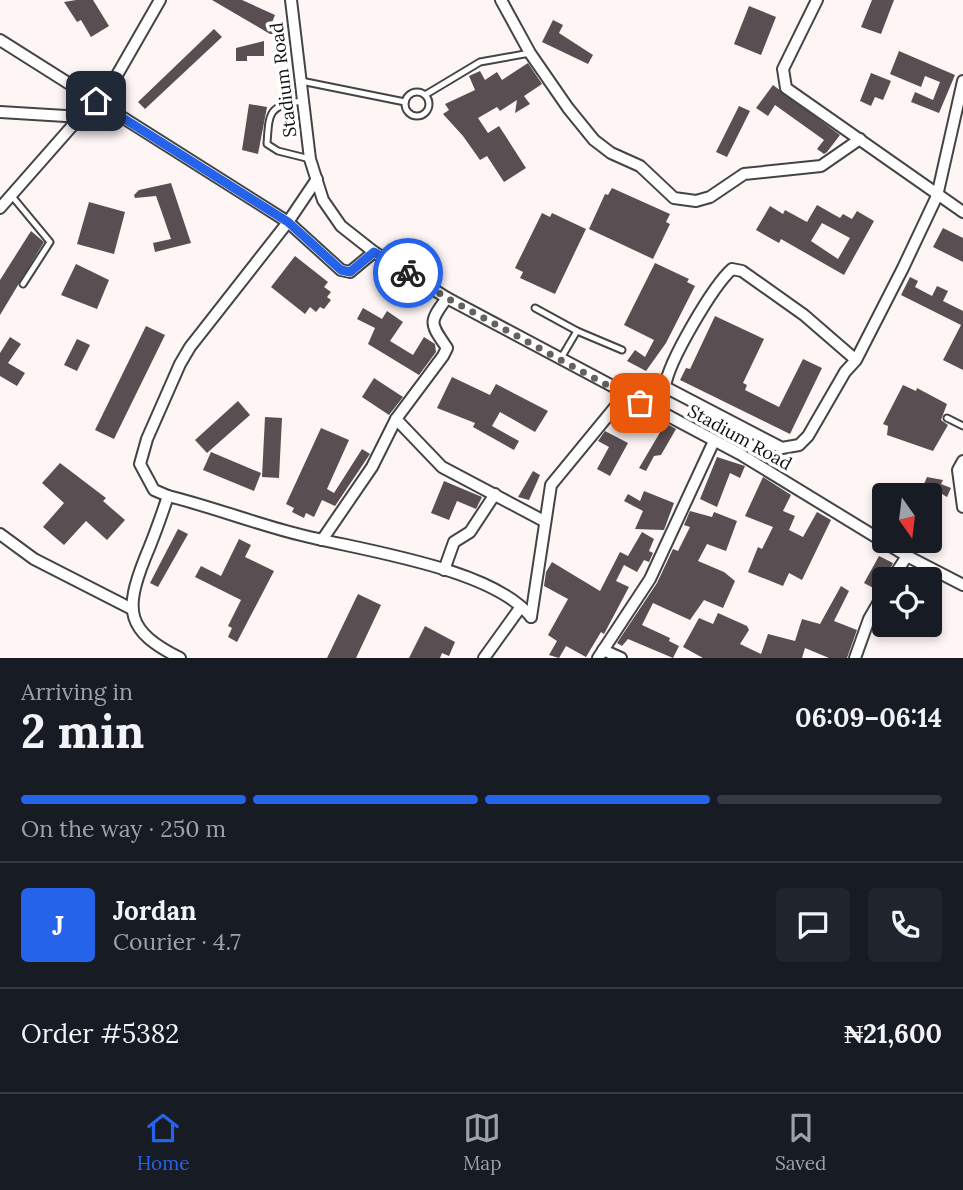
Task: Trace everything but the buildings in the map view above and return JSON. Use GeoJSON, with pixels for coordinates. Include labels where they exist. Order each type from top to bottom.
{"type":"FeatureCollection","features":[{"type":"Feature","properties":{"kind":"street"},"geometry":{"type":"LineString","coordinates":[[0,208],[117,75],[160,0]]}},
{"type":"Feature","properties":{"kind":"street","name":"Stadium Road"},"geometry":{"type":"LineString","coordinates":[[291,0],[310,159],[323,200],[341,226],[374,252],[447,298],[714,441],[907,556],[963,585]]}},
{"type":"Feature","properties":{"kind":"street"},"geometry":{"type":"LineString","coordinates":[[500,0],[530,53],[594,140],[611,153],[640,166],[674,198],[683,201],[710,197],[744,174],[821,166],[860,139]]}},
{"type":"Feature","properties":{"kind":"street"},"geometry":{"type":"LineString","coordinates":[[817,0],[783,69],[783,81],[795,96],[963,212]]}},
{"type":"Feature","properties":{"kind":"street"},"geometry":{"type":"LineString","coordinates":[[0,40],[288,222],[344,271],[350,272],[374,252]]}},
{"type":"Feature","properties":{"kind":"street"},"geometry":{"type":"LineString","coordinates":[[856,360],[804,315],[742,271],[732,269],[722,278],[688,334],[665,387],[782,448],[799,445],[808,436],[845,372],[856,360],[937,195],[963,82]]}},
{"type":"Feature","properties":{"kind":"street"},"geometry":{"type":"LineString","coordinates":[[0,112],[82,117]]}},
{"type":"Feature","properties":{"kind":"street"},"geometry":{"type":"LineString","coordinates":[[317,179],[288,222],[190,347],[147,439],[140,464],[154,490],[322,540],[380,551],[444,570],[478,582],[531,617],[542,557],[544,520],[554,479],[625,395]]}},
{"type":"Feature","properties":{"kind":"street"},"geometry":{"type":"LineString","coordinates":[[322,540],[372,467],[396,419],[447,348],[432,326],[432,317],[447,298]]}},
{"type":"Feature","properties":{"kind":"street"},"geometry":{"type":"LineString","coordinates":[[396,419],[442,467],[544,520]]}},
{"type":"Feature","properties":{"kind":"street"},"geometry":{"type":"LineString","coordinates":[[621,658],[600,654],[650,579],[714,441]]}},
{"type":"Feature","properties":{"kind":"street"},"geometry":{"type":"LineString","coordinates":[[963,461],[958,470],[963,507]]}},
{"type":"Feature","properties":{"kind":"street"},"geometry":{"type":"LineString","coordinates":[[444,570],[454,542],[470,532],[495,494]]}},
{"type":"Feature","properties":{"kind":"street"},"geometry":{"type":"LineString","coordinates":[[168,496],[133,587],[130,608],[145,637],[180,658]]}},
{"type":"Feature","properties":{"kind":"street"},"geometry":{"type":"LineString","coordinates":[[0,534],[34,559],[130,608]]}},
{"type":"Feature","properties":{"kind":"street"},"geometry":{"type":"LineString","coordinates":[[900,567],[907,556]]}},
{"type":"Feature","properties":{"kind":"street"},"geometry":{"type":"LineString","coordinates":[[484,658],[520,608]]}},
{"type":"Feature","properties":{"kind":"street"},"geometry":{"type":"LineString","coordinates":[[855,658],[872,614]]}},
{"type":"Feature","properties":{"kind":"lane"},"geometry":{"type":"LineString","coordinates":[[405,102],[413,93],[425,95],[480,62],[530,53]]}},
{"type":"Feature","properties":{"kind":"lane"},"geometry":{"type":"LineString","coordinates":[[300,81],[405,102]]}},
{"type":"Feature","properties":{"kind":"lane"},"geometry":{"type":"LineString","coordinates":[[405,102],[408,113],[420,116],[429,107],[425,95]]}},
{"type":"Feature","properties":{"kind":"lane"},"geometry":{"type":"LineString","coordinates":[[302,101],[275,107],[271,112],[267,144],[278,151],[310,159]]}},
{"type":"Feature","properties":{"kind":"lane"},"geometry":{"type":"LineString","coordinates":[[11,195],[50,242],[23,284]]}},
{"type":"Feature","properties":{"kind":"lane"},"geometry":{"type":"LineString","coordinates":[[535,308],[577,331],[622,350]]}},
{"type":"Feature","properties":{"kind":"lane"},"geometry":{"type":"LineString","coordinates":[[561,358],[577,331]]}},
{"type":"Feature","properties":{"kind":"lane"},"geometry":{"type":"LineString","coordinates":[[947,418],[963,426]]}},
{"type":"Feature","properties":{"kind":"way so far"},"geometry":{"type":"LineString","coordinates":[[408,273],[447,298],[640,403]]}},
{"type":"Feature","properties":{"kind":"route"},"geometry":{"type":"LineString","coordinates":[[96,101],[288,222],[341,270],[350,272],[374,252],[408,273]]}}]}
